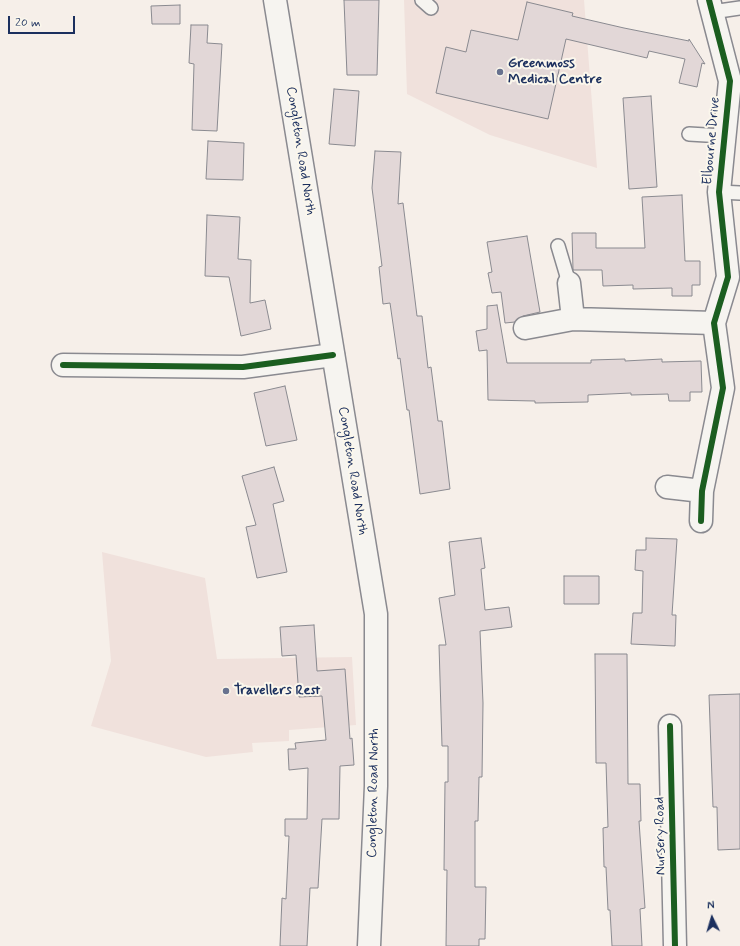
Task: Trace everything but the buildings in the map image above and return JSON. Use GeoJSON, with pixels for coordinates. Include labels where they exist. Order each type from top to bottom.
{"type":"FeatureCollection","features":[{"type":"Feature","properties":{"kind":"main road","name":"Congleton Road North"},"geometry":{"type":"LineString","coordinates":[[274,0],[376,614],[376,786],[369,946]]}},
{"type":"Feature","properties":{"kind":"main road","name":"Elbourne Drive"},"geometry":{"type":"LineString","coordinates":[[701,521],[702,491],[723,388],[714,323],[728,277],[730,192],[723,136],[730,81],[711,6]]}},
{"type":"Feature","properties":{"kind":"main road"},"geometry":{"type":"LineString","coordinates":[[568,283],[573,319]]}},
{"type":"Feature","properties":{"kind":"main road"},"geometry":{"type":"LineString","coordinates":[[525,328],[573,319],[714,323]]}},
{"type":"Feature","properties":{"kind":"main road"},"geometry":{"type":"LineString","coordinates":[[63,365],[244,367],[333,355]]}},
{"type":"Feature","properties":{"kind":"main road"},"geometry":{"type":"LineString","coordinates":[[667,487],[702,491]]}},
{"type":"Feature","properties":{"kind":"main road","name":"Nursery Road"},"geometry":{"type":"LineString","coordinates":[[670,726],[675,946]]}},
{"type":"Feature","properties":{"kind":"lane"},"geometry":{"type":"LineString","coordinates":[[711,6],[740,8]]}},
{"type":"Feature","properties":{"kind":"lane"},"geometry":{"type":"LineString","coordinates":[[689,134],[723,136]]}},
{"type":"Feature","properties":{"kind":"lane"},"geometry":{"type":"LineString","coordinates":[[558,246],[568,283]]}},
{"type":"Feature","properties":{"kind":"shaded area"},"geometry":{"type":"Polygon","coordinates":[[[404,0],[584,0],[597,168],[490,135],[407,94],[404,0]]]}},
{"type":"Feature","properties":{"kind":"shaded area"},"geometry":{"type":"Polygon","coordinates":[[[102,552],[205,578],[217,659],[352,657],[356,725],[289,730],[289,741],[252,743],[253,752],[206,757],[91,726],[111,661],[102,552]]]}},
{"type":"Feature","properties":{"kind":"cycle path"},"geometry":{"type":"LineString","coordinates":[[701,521],[702,491],[723,388],[714,323],[728,277],[719,192],[730,81],[709,0]]}},
{"type":"Feature","properties":{"kind":"cycle path"},"geometry":{"type":"LineString","coordinates":[[63,365],[243,367],[333,355]]}},
{"type":"Feature","properties":{"kind":"cycle path"},"geometry":{"type":"LineString","coordinates":[[670,726],[675,946]]}},
{"type":"Feature","properties":{"kind":"place","name":"Greenmoss Medical Centre"},"geometry":{"type":"Point","coordinates":[500,72]}},
{"type":"Feature","properties":{"kind":"place","name":"Travellers Rest"},"geometry":{"type":"Point","coordinates":[226,691]}}]}
